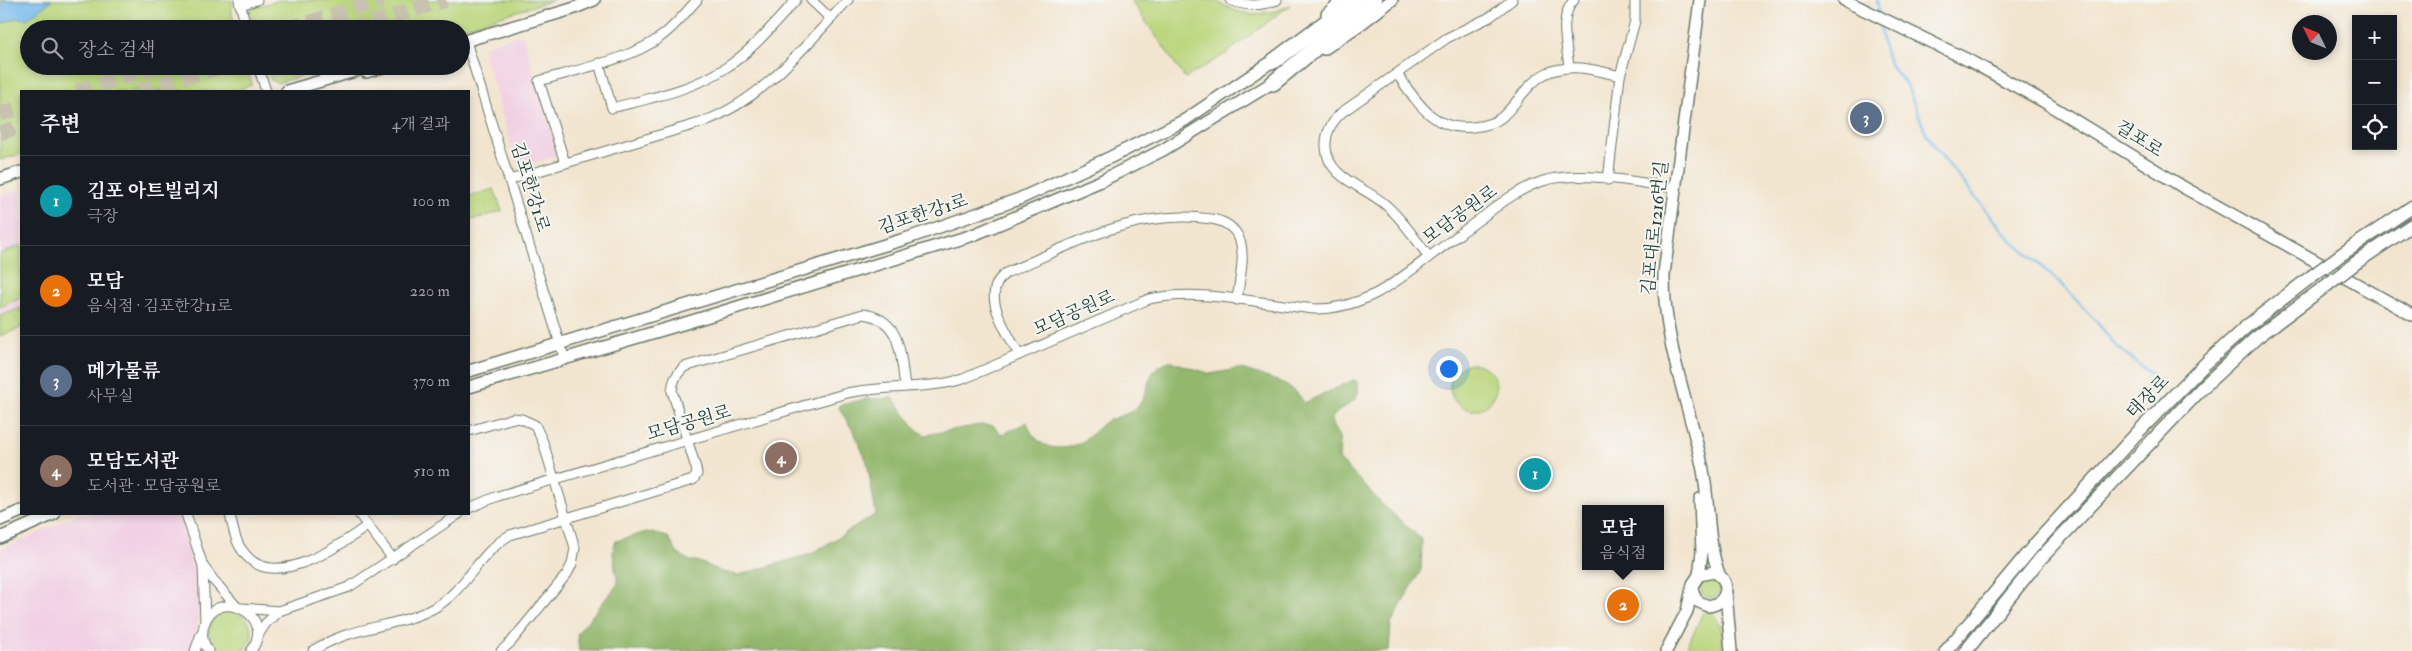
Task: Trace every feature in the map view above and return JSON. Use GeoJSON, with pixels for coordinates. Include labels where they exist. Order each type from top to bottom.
{"type":"FeatureCollection","features":[{"type":"Feature","properties":{"kind":"highway"},"geometry":{"type":"LineString","coordinates":[[1274,61],[1356,0]]}},
{"type":"Feature","properties":{"kind":"highway"},"geometry":{"type":"LineString","coordinates":[[1273,83],[1374,0]]}},
{"type":"Feature","properties":{"kind":"main road","name":"태장로"},"geometry":{"type":"LineString","coordinates":[[1946,651],[2037,542],[2205,364],[2247,326],[2312,276],[2412,207]]}},
{"type":"Feature","properties":{"kind":"main road","name":"태장로"},"geometry":{"type":"LineString","coordinates":[[1966,651],[2040,559],[2204,386],[2256,338],[2357,262],[2412,225]]}},
{"type":"Feature","properties":{"kind":"street"},"geometry":{"type":"LineString","coordinates":[[245,20],[240,3],[258,0]]}},
{"type":"Feature","properties":{"kind":"street"},"geometry":{"type":"LineString","coordinates":[[470,39],[572,9],[594,0]]}},
{"type":"Feature","properties":{"kind":"street"},"geometry":{"type":"LineString","coordinates":[[565,164],[539,81],[632,52],[656,40],[697,0]]}},
{"type":"Feature","properties":{"kind":"street"},"geometry":{"type":"LineString","coordinates":[[598,63],[612,108],[685,87],[712,76],[735,61],[796,0]]}},
{"type":"Feature","properties":{"kind":"street"},"geometry":{"type":"LineString","coordinates":[[811,0],[830,19]]}},
{"type":"Feature","properties":{"kind":"street"},"geometry":{"type":"LineString","coordinates":[[509,180],[703,122],[727,112],[773,79],[848,0]]}},
{"type":"Feature","properties":{"kind":"street"},"geometry":{"type":"LineString","coordinates":[[1230,0],[1240,4],[1260,5],[1277,0]]}},
{"type":"Feature","properties":{"kind":"street","name":"김포한강1로"},"geometry":{"type":"LineString","coordinates":[[470,371],[908,238],[1019,199],[1104,161],[1178,123],[1274,61],[1342,0]]}},
{"type":"Feature","properties":{"kind":"street","name":"김포한강1로"},"geometry":{"type":"LineString","coordinates":[[470,387],[679,325],[973,234],[1073,194],[1163,150],[1273,83],[1362,24],[1392,0]]}},
{"type":"Feature","properties":{"kind":"street"},"geometry":{"type":"LineString","coordinates":[[1430,257],[1388,207],[1365,189],[1338,174],[1330,164],[1326,151],[1327,134],[1335,120],[1397,74],[1448,38],[1490,16],[1512,0]]}},
{"type":"Feature","properties":{"kind":"street"},"geometry":{"type":"LineString","coordinates":[[1569,67],[1565,21],[1568,8],[1574,0]]}},
{"type":"Feature","properties":{"kind":"street"},"geometry":{"type":"LineString","coordinates":[[1608,180],[1620,76],[1635,21],[1635,0]]}},
{"type":"Feature","properties":{"kind":"street","name":"김포대로1216번길"},"geometry":{"type":"LineString","coordinates":[[1693,0],[1664,274],[1665,315],[1703,466],[1710,547],[1719,574]]}},
{"type":"Feature","properties":{"kind":"street","name":"김포대로1216번길"},"geometry":{"type":"LineString","coordinates":[[1699,575],[1702,552],[1696,473],[1663,336],[1657,298],[1658,269],[1700,0]]}},
{"type":"Feature","properties":{"kind":"street","name":"걸포로"},"geometry":{"type":"LineString","coordinates":[[1844,0],[1970,61],[2044,101],[2206,200],[2412,315]]}},
{"type":"Feature","properties":{"kind":"street","name":"김포한강1로"},"geometry":{"type":"LineString","coordinates":[[470,62],[564,358]]}},
{"type":"Feature","properties":{"kind":"street"},"geometry":{"type":"LineString","coordinates":[[1397,74],[1430,116],[1453,127],[1471,128],[1499,119],[1539,78],[1548,73],[1569,67],[1587,68],[1620,76]]}},
{"type":"Feature","properties":{"kind":"street"},"geometry":{"type":"LineString","coordinates":[[261,75],[266,90]]}},
{"type":"Feature","properties":{"kind":"street"},"geometry":{"type":"LineString","coordinates":[[290,90],[341,75]]}},
{"type":"Feature","properties":{"kind":"street"},"geometry":{"type":"LineString","coordinates":[[305,90],[356,75]]}},
{"type":"Feature","properties":{"kind":"street"},"geometry":{"type":"LineString","coordinates":[[0,180],[20,174]]}},
{"type":"Feature","properties":{"kind":"street","name":"모담공원로"},"geometry":{"type":"LineString","coordinates":[[470,508],[498,496],[554,479],[848,393],[878,388],[948,384],[1019,355],[1130,305],[1149,299],[1175,295],[1315,309],[1345,306],[1364,301],[1388,288],[1498,205],[1534,184],[1568,177],[1672,188]]}},
{"type":"Feature","properties":{"kind":"street"},"geometry":{"type":"LineString","coordinates":[[1019,355],[994,302],[994,287],[998,278],[1006,272],[1105,230],[1128,223],[1174,216],[1216,219],[1224,222],[1237,235],[1242,245],[1237,300]]}},
{"type":"Feature","properties":{"kind":"street"},"geometry":{"type":"LineString","coordinates":[[313,651],[333,639],[434,608],[454,592],[492,546],[522,530],[693,480],[697,474],[696,468],[672,391],[673,382],[684,367],[853,315],[873,315],[890,326],[896,336],[905,386]]}},
{"type":"Feature","properties":{"kind":"street"},"geometry":{"type":"LineString","coordinates":[[470,431],[513,418],[528,421],[540,432],[568,518],[575,548],[572,564],[567,574],[511,642],[501,651]]}},
{"type":"Feature","properties":{"kind":"street"},"geometry":{"type":"LineString","coordinates":[[0,520],[20,511]]}},
{"type":"Feature","properties":{"kind":"street"},"geometry":{"type":"LineString","coordinates":[[0,538],[52,515]]}},
{"type":"Feature","properties":{"kind":"street"},"geometry":{"type":"LineString","coordinates":[[186,515],[203,566],[203,640],[209,651]]}},
{"type":"Feature","properties":{"kind":"street"},"geometry":{"type":"LineString","coordinates":[[230,515],[240,548],[251,560],[268,568],[278,569],[319,556],[344,543],[367,526]]}},
{"type":"Feature","properties":{"kind":"street"},"geometry":{"type":"LineString","coordinates":[[360,515],[393,559]]}},
{"type":"Feature","properties":{"kind":"street"},"geometry":{"type":"LineString","coordinates":[[194,651],[203,627],[216,609],[224,606],[279,611],[349,587],[458,515]]}},
{"type":"Feature","properties":{"kind":"street"},"geometry":{"type":"LineString","coordinates":[[203,566],[215,582],[254,620],[257,637]]}},
{"type":"Feature","properties":{"kind":"street"},"geometry":{"type":"LineString","coordinates":[[1666,651],[1687,611],[1693,584],[1699,575],[1709,571],[1719,574],[1726,582],[1727,618],[1731,651]]}},
{"type":"Feature","properties":{"kind":"street"},"geometry":{"type":"LineString","coordinates":[[1692,590],[1694,596],[1727,618]]}},
{"type":"Feature","properties":{"kind":"street"},"geometry":{"type":"LineString","coordinates":[[1670,651],[1691,615],[1708,604],[1719,603],[1726,593]]}},
{"type":"Feature","properties":{"kind":"street"},"geometry":{"type":"LineString","coordinates":[[251,651],[266,623],[279,611]]}},
{"type":"Feature","properties":{"kind":"shaded area"},"geometry":{"type":"Polygon","coordinates":[[[522,34],[558,155],[523,167],[516,162],[483,49],[490,44],[522,34]]]}},
{"type":"Feature","properties":{"kind":"shaded area"},"geometry":{"type":"Polygon","coordinates":[[[20,189],[20,308],[0,316],[0,196],[20,189]]]}},
{"type":"Feature","properties":{"kind":"shaded area"},"geometry":{"type":"Polygon","coordinates":[[[78,515],[178,515],[194,573],[200,604],[196,634],[189,651],[0,651],[0,550],[78,515]]]}},
{"type":"Feature","properties":{"kind":"green space"},"geometry":{"type":"Polygon","coordinates":[[[0,0],[232,0],[233,20],[20,20],[20,75],[249,75],[252,85],[237,90],[20,90],[20,154],[0,160],[0,0]]]}},
{"type":"Feature","properties":{"kind":"green space"},"geometry":{"type":"Polygon","coordinates":[[[279,0],[553,0],[470,26],[470,20],[252,20],[249,9],[279,0]]]}},
{"type":"Feature","properties":{"kind":"green space"},"geometry":{"type":"Polygon","coordinates":[[[1131,0],[1213,0],[1236,11],[1253,15],[1276,11],[1290,5],[1227,53],[1185,78],[1131,0]]]}},
{"type":"Feature","properties":{"kind":"green space"},"geometry":{"type":"Polygon","coordinates":[[[269,75],[304,75],[278,83],[271,80],[269,75]]]}},
{"type":"Feature","properties":{"kind":"green space"},"geometry":{"type":"Polygon","coordinates":[[[494,189],[502,211],[470,221],[470,196],[494,189]]]}},
{"type":"Feature","properties":{"kind":"green space"},"geometry":{"type":"Polygon","coordinates":[[[20,245],[20,298],[0,307],[0,254],[20,245]]]}},
{"type":"Feature","properties":{"kind":"green space"},"geometry":{"type":"Polygon","coordinates":[[[20,308],[20,328],[0,336],[0,316],[20,308]]]}},
{"type":"Feature","properties":{"kind":"green space"},"geometry":{"type":"Polygon","coordinates":[[[1170,361],[1211,374],[1237,369],[1245,370],[1283,383],[1299,395],[1304,403],[1354,380],[1356,381],[1358,394],[1355,399],[1332,418],[1332,425],[1340,439],[1339,459],[1383,505],[1422,540],[1421,570],[1391,623],[1389,651],[579,651],[577,634],[618,584],[613,556],[616,541],[647,532],[668,537],[677,553],[690,561],[697,561],[722,572],[739,575],[811,554],[876,514],[867,462],[855,434],[839,408],[840,405],[865,399],[893,398],[916,429],[925,435],[980,425],[994,426],[1002,435],[1027,422],[1033,435],[1041,443],[1046,446],[1059,448],[1073,446],[1085,440],[1105,422],[1136,408],[1146,392],[1156,368],[1170,361]]]}},
{"type":"Feature","properties":{"kind":"green space"},"geometry":{"type":"Polygon","coordinates":[[[1478,364],[1482,365],[1492,374],[1495,378],[1495,396],[1486,406],[1478,410],[1468,410],[1460,406],[1451,396],[1450,382],[1454,374],[1464,365],[1478,364]]]}},
{"type":"Feature","properties":{"kind":"green space"},"geometry":{"type":"Polygon","coordinates":[[[1710,578],[1717,581],[1720,588],[1717,595],[1710,598],[1703,595],[1700,588],[1703,581],[1710,578]]]}},
{"type":"Feature","properties":{"kind":"green space"},"geometry":{"type":"Polygon","coordinates":[[[1711,609],[1721,627],[1723,651],[1685,651],[1703,613],[1711,609]]]}},
{"type":"Feature","properties":{"kind":"green space"},"geometry":{"type":"Polygon","coordinates":[[[225,611],[241,615],[248,621],[252,637],[243,651],[216,651],[209,640],[208,634],[211,623],[219,614],[225,611]]]}},
{"type":"Feature","properties":{"kind":"water"},"geometry":{"type":"Polygon","coordinates":[[[4,0],[52,0],[27,19],[17,18],[0,24],[0,7],[4,0]]]}},
{"type":"Feature","properties":{"kind":"waterway"},"geometry":{"type":"LineString","coordinates":[[1877,0],[1879,13]]}},
{"type":"Feature","properties":{"kind":"waterway"},"geometry":{"type":"LineString","coordinates":[[1880,21],[1883,44],[1889,63],[1907,86],[1925,131],[1936,149],[2010,239],[2060,283],[2096,321],[2116,346],[2156,378]]}},
{"type":"Feature","properties":{"kind":"tunnel"},"geometry":{"type":"LineString","coordinates":[[317,20],[383,0]]}},
{"type":"Feature","properties":{"kind":"tunnel"},"geometry":{"type":"LineString","coordinates":[[379,20],[446,0]]}},
{"type":"Feature","properties":{"kind":"tunnel"},"geometry":{"type":"LineString","coordinates":[[80,90],[131,75]]}},
{"type":"Feature","properties":{"kind":"tunnel"},"geometry":{"type":"LineString","coordinates":[[142,90],[193,75]]}},
{"type":"Feature","properties":{"kind":"tunnel"},"geometry":{"type":"LineString","coordinates":[[0,114],[20,108]]}},
{"type":"Feature","properties":{"kind":"tunnel"},"geometry":{"type":"LineString","coordinates":[[0,133],[20,126]]}},
{"type":"Feature","properties":{"kind":"place","name":"메가물류"},"geometry":{"type":"Point","coordinates":[1866,118]}},
{"type":"Feature","properties":{"kind":"place","name":"모담도서관"},"geometry":{"type":"Point","coordinates":[781,458]}},
{"type":"Feature","properties":{"kind":"place","name":"김포 아트빌리지"},"geometry":{"type":"Point","coordinates":[1535,474]}},
{"type":"Feature","properties":{"kind":"place","name":"모담"},"geometry":{"type":"Point","coordinates":[1623,605]}}]}
